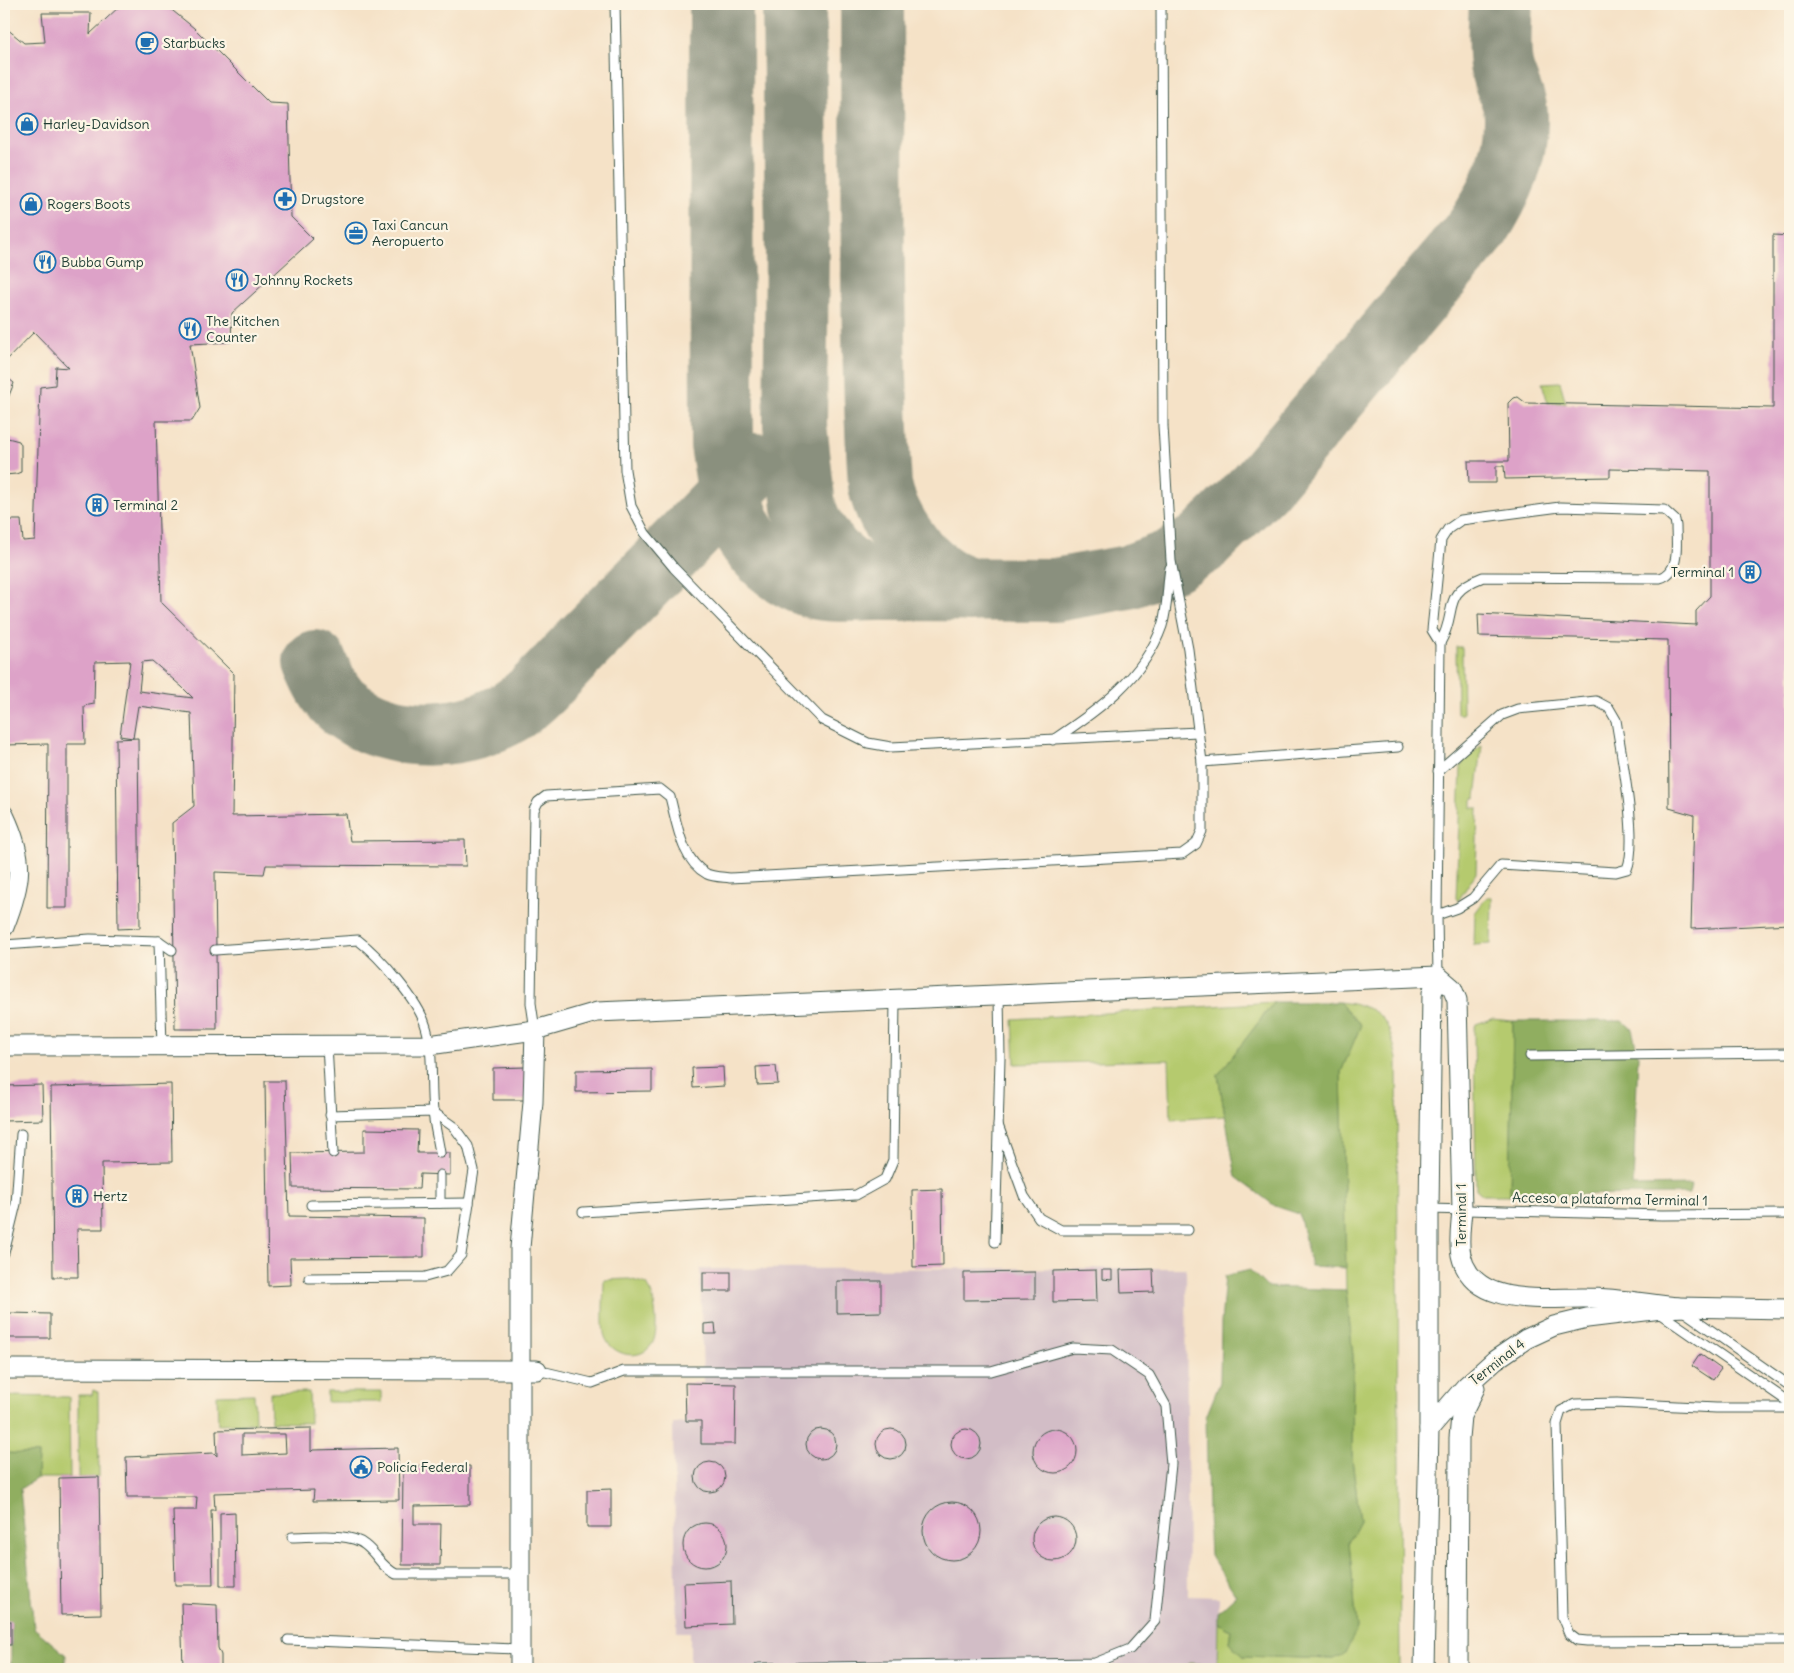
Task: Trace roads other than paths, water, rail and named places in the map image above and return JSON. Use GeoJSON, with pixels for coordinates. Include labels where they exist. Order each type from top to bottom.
{"type":"FeatureCollection","features":[{"type":"Feature","properties":{"kind":"street"},"geometry":{"type":"LineString","coordinates":[[4,815],[15,842],[20,869],[16,897],[4,927]]}},
{"type":"Feature","properties":{"kind":"street"},"geometry":{"type":"LineString","coordinates":[[4,1046],[429,1045],[535,1030],[597,1012],[1438,976],[1432,993],[1429,1209],[1429,1429],[1424,1669]]}},
{"type":"Feature","properties":{"kind":"street","name":"Terminal 1"},"geometry":{"type":"LineString","coordinates":[[1438,976],[1452,988],[1457,1000],[1462,1210],[1459,1242],[1462,1257],[1468,1271],[1481,1284],[1500,1295],[1530,1298],[1590,1298],[1678,1308]]}},
{"type":"Feature","properties":{"kind":"street"},"geometry":{"type":"LineString","coordinates":[[520,1669],[519,1574],[528,1370],[520,1248],[533,1102],[535,1030]]}},
{"type":"Feature","properties":{"kind":"street","name":"Terminal 4"},"geometry":{"type":"LineString","coordinates":[[1429,1429],[1466,1386],[1495,1360],[1526,1339],[1554,1326],[1587,1318],[1678,1308],[1790,1309]]}},
{"type":"Feature","properties":{"kind":"street"},"geometry":{"type":"LineString","coordinates":[[1458,1669],[1459,1438],[1461,1416],[1469,1396],[1495,1360]]}},
{"type":"Feature","properties":{"kind":"street"},"geometry":{"type":"LineString","coordinates":[[4,1369],[528,1370]]}},
{"type":"Feature","properties":{"kind":"lane"},"geometry":{"type":"LineString","coordinates":[[615,4],[625,470],[631,506],[645,533],[674,568],[822,720],[850,736],[868,743],[891,747],[1051,741],[1198,732]]}},
{"type":"Feature","properties":{"kind":"lane"},"geometry":{"type":"LineString","coordinates":[[535,1030],[531,1003],[534,810],[538,802],[546,796],[660,790],[666,792],[670,797],[682,843],[695,864],[708,875],[730,878],[1182,854],[1196,844],[1202,831],[1202,762],[1188,648],[1170,561],[1163,426],[1161,4]]}},
{"type":"Feature","properties":{"kind":"lane"},"geometry":{"type":"LineString","coordinates":[[1438,976],[1436,915],[1440,643],[1447,630],[1452,598],[1469,582],[1484,577],[1660,578],[1666,576],[1674,564],[1675,520],[1664,510],[1560,507],[1461,520],[1448,530],[1441,540],[1432,630],[1440,643]]}},
{"type":"Feature","properties":{"kind":"lane"},"geometry":{"type":"LineString","coordinates":[[1051,741],[1095,713],[1132,677],[1150,653],[1163,624],[1170,561]]}},
{"type":"Feature","properties":{"kind":"lane"},"geometry":{"type":"LineString","coordinates":[[1436,915],[1457,908],[1473,898],[1501,865],[1616,872],[1627,869],[1630,861],[1631,839],[1616,720],[1609,708],[1596,701],[1518,709],[1502,715],[1438,771]]}},
{"type":"Feature","properties":{"kind":"lane"},"geometry":{"type":"LineString","coordinates":[[1202,762],[1398,747]]}},
{"type":"Feature","properties":{"kind":"lane"},"geometry":{"type":"LineString","coordinates":[[4,946],[90,939],[159,942],[172,950]]}},
{"type":"Feature","properties":{"kind":"lane"},"geometry":{"type":"LineString","coordinates":[[215,950],[358,940],[376,954],[410,997],[426,1024],[433,1112],[440,1153]]}},
{"type":"Feature","properties":{"kind":"lane"},"geometry":{"type":"LineString","coordinates":[[159,942],[162,1047]]}},
{"type":"Feature","properties":{"kind":"lane"},"geometry":{"type":"LineString","coordinates":[[995,1242],[999,994]]}},
{"type":"Feature","properties":{"kind":"lane"},"geometry":{"type":"LineString","coordinates":[[583,1212],[856,1195],[885,1179],[893,1160],[895,999]]}},
{"type":"Feature","properties":{"kind":"lane"},"geometry":{"type":"LineString","coordinates":[[327,1046],[333,1152]]}},
{"type":"Feature","properties":{"kind":"lane"},"geometry":{"type":"LineString","coordinates":[[1530,1056],[1790,1053]]}},
{"type":"Feature","properties":{"kind":"lane"},"geometry":{"type":"LineString","coordinates":[[310,1278],[425,1277],[447,1271],[461,1255],[474,1170],[468,1146],[454,1127],[433,1112],[330,1115]]}},
{"type":"Feature","properties":{"kind":"lane"},"geometry":{"type":"LineString","coordinates":[[998,1125],[1024,1196],[1039,1218],[1061,1230],[1188,1230]]}},
{"type":"Feature","properties":{"kind":"lane"},"geometry":{"type":"LineString","coordinates":[[4,1254],[16,1204],[20,1134]]}},
{"type":"Feature","properties":{"kind":"lane"},"geometry":{"type":"LineString","coordinates":[[440,1174],[440,1203]]}},
{"type":"Feature","properties":{"kind":"lane"},"geometry":{"type":"LineString","coordinates":[[311,1205],[469,1203]]}},
{"type":"Feature","properties":{"kind":"lane","name":"Acceso a plataforma Terminal 1"},"geometry":{"type":"LineString","coordinates":[[1429,1209],[1662,1215],[1790,1214]]}},
{"type":"Feature","properties":{"kind":"lane"},"geometry":{"type":"LineString","coordinates":[[1678,1308],[1790,1386]]}},
{"type":"Feature","properties":{"kind":"lane"},"geometry":{"type":"LineString","coordinates":[[1655,1310],[1790,1403]]}},
{"type":"Feature","properties":{"kind":"lane"},"geometry":{"type":"LineString","coordinates":[[528,1370],[592,1383],[624,1371],[991,1370],[1073,1348],[1112,1350],[1149,1375],[1166,1406],[1171,1464],[1155,1621],[1130,1650],[1095,1663],[759,1668]]}},
{"type":"Feature","properties":{"kind":"lane"},"geometry":{"type":"LineString","coordinates":[[1790,1408],[1716,1408],[1617,1402],[1575,1404],[1561,1411],[1558,1424],[1562,1617],[1569,1634],[1577,1640],[1619,1642],[1790,1640]]}},
{"type":"Feature","properties":{"kind":"lane"},"geometry":{"type":"LineString","coordinates":[[292,1537],[348,1537],[363,1542],[385,1569],[396,1574],[519,1574]]}},
{"type":"Feature","properties":{"kind":"lane"},"geometry":{"type":"LineString","coordinates":[[288,1640],[520,1649]]}},
{"type":"Feature","properties":{"kind":"place","name":"Starbucks"},"geometry":{"type":"Point","coordinates":[147,43]}},
{"type":"Feature","properties":{"kind":"place","name":"Harley-Davidson"},"geometry":{"type":"Point","coordinates":[27,124]}},
{"type":"Feature","properties":{"kind":"place","name":"Drugstore"},"geometry":{"type":"Point","coordinates":[285,199]}},
{"type":"Feature","properties":{"kind":"place","name":"Rogers Boots"},"geometry":{"type":"Point","coordinates":[31,204]}},
{"type":"Feature","properties":{"kind":"place","name":"Taxi Cancun Aeropuerto"},"geometry":{"type":"Point","coordinates":[356,233]}},
{"type":"Feature","properties":{"kind":"place","name":"Bubba Gump"},"geometry":{"type":"Point","coordinates":[45,262]}},
{"type":"Feature","properties":{"kind":"place","name":"Johnny Rockets"},"geometry":{"type":"Point","coordinates":[237,280]}},
{"type":"Feature","properties":{"kind":"place","name":"The Kitchen Counter"},"geometry":{"type":"Point","coordinates":[190,329]}},
{"type":"Feature","properties":{"kind":"place","name":"Terminal 2"},"geometry":{"type":"Point","coordinates":[97,505]}},
{"type":"Feature","properties":{"kind":"place","name":"Terminal 1"},"geometry":{"type":"Point","coordinates":[1750,572]}},
{"type":"Feature","properties":{"kind":"place","name":"Hertz"},"geometry":{"type":"Point","coordinates":[77,1196]}},
{"type":"Feature","properties":{"kind":"place","name":"Policía Federal"},"geometry":{"type":"Point","coordinates":[361,1467]}}]}
